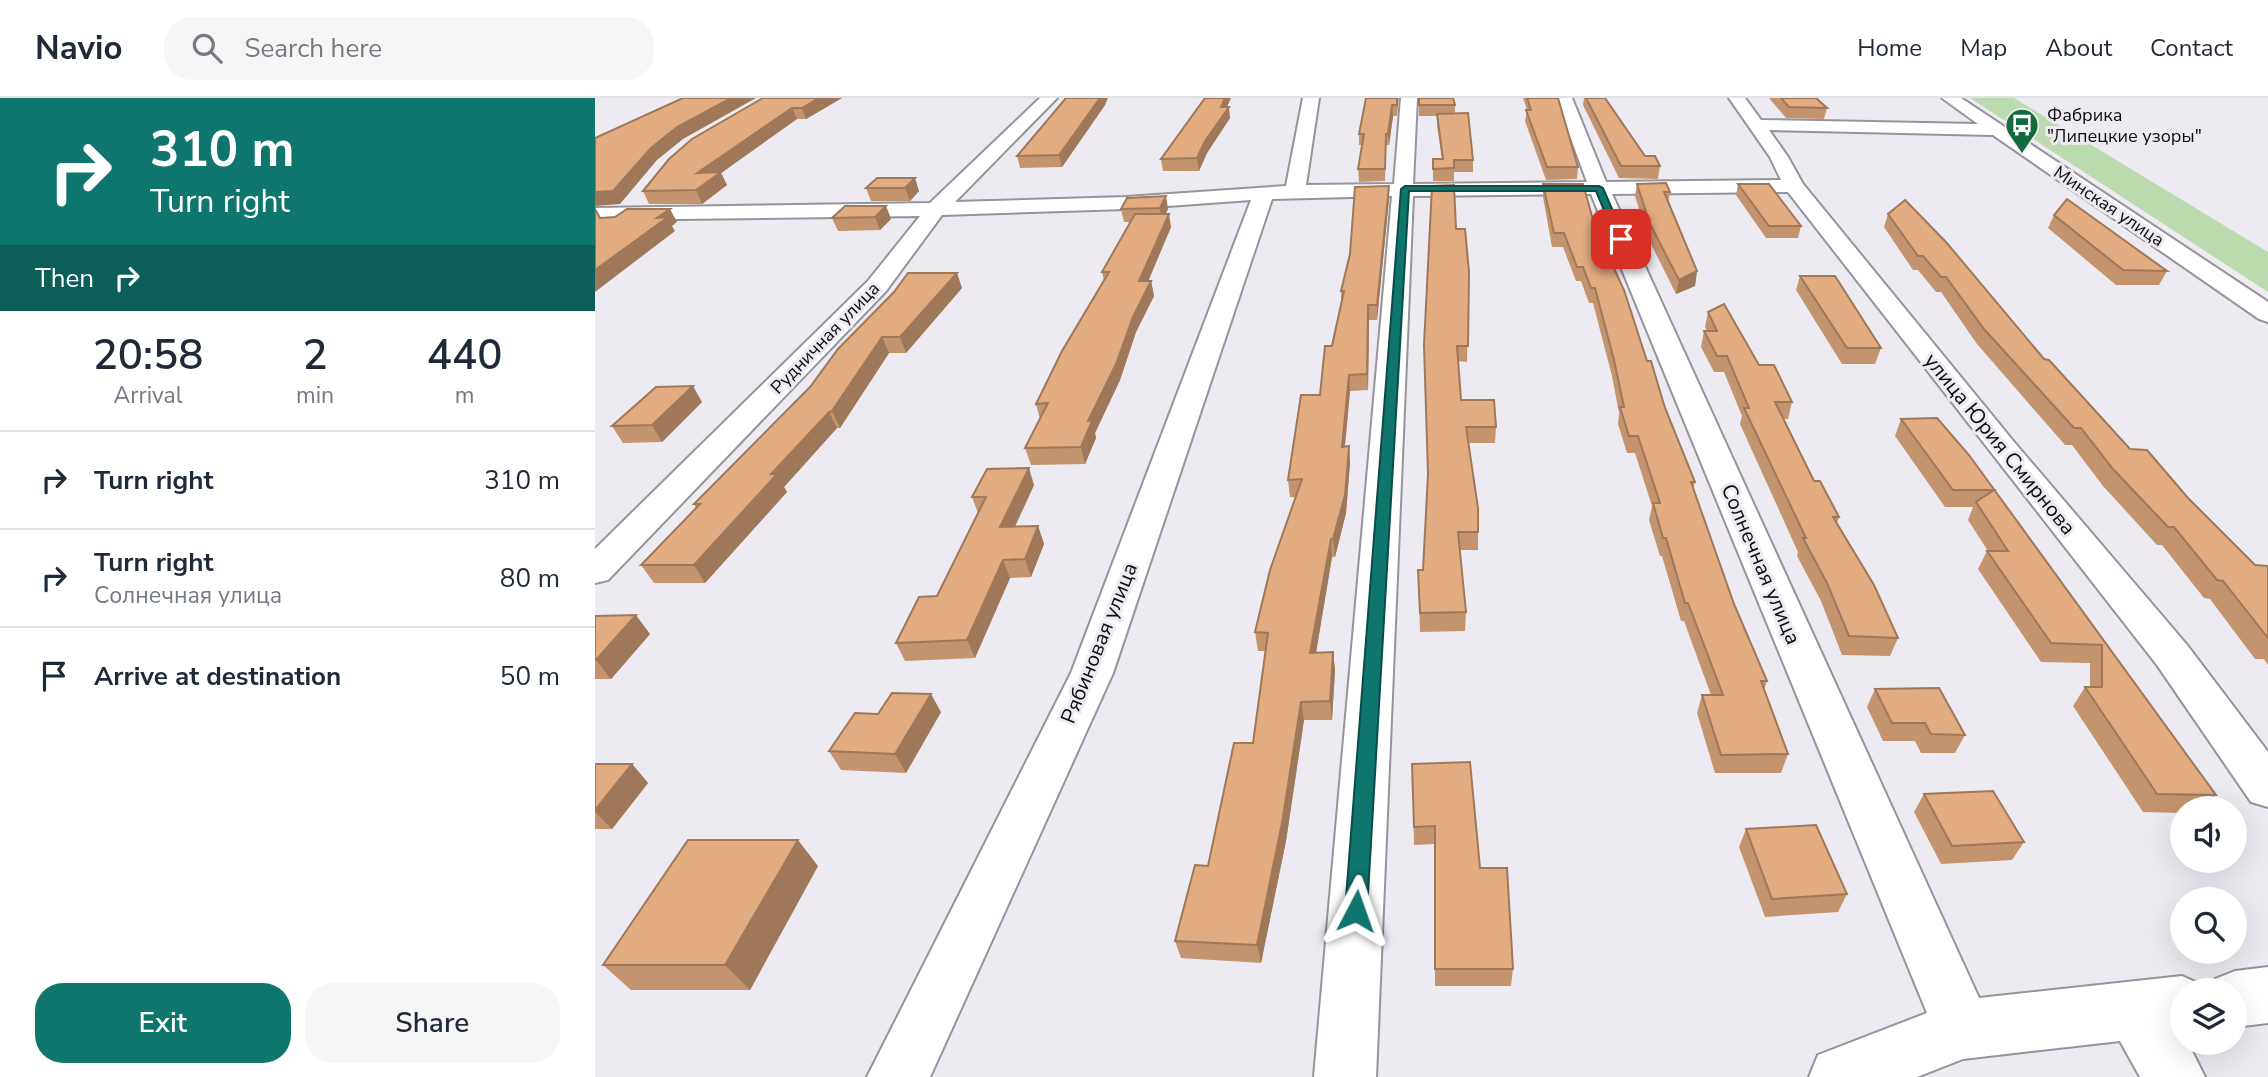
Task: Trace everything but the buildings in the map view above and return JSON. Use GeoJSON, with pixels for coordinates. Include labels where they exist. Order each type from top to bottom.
{"type":"FeatureCollection","features":[{"type":"Feature","properties":{"kind":"street","name":"Рудничная улица"},"geometry":{"type":"LineString","coordinates":[[595,571],[877,286],[936,209],[1049,98]]}},
{"type":"Feature","properties":{"kind":"street","name":"Рябиновая улица"},"geometry":{"type":"LineString","coordinates":[[898,1077],[1092,673],[1279,192],[1311,98]]}},
{"type":"Feature","properties":{"kind":"street"},"geometry":{"type":"LineString","coordinates":[[1345,1077],[1409,98]]}},
{"type":"Feature","properties":{"kind":"street","name":"Солнечная улица"},"geometry":{"type":"LineString","coordinates":[[1564,98],[1599,188],[1963,1029]]}},
{"type":"Feature","properties":{"kind":"street","name":"улица Юрия Смирнова"},"geometry":{"type":"LineString","coordinates":[[1737,98],[1779,157],[1794,186],[2003,449],[2172,655],[2268,788]]}},
{"type":"Feature","properties":{"kind":"street","name":"Минская улица"},"geometry":{"type":"LineString","coordinates":[[1950,98],[2268,314]]}},
{"type":"Feature","properties":{"kind":"street"},"geometry":{"type":"LineString","coordinates":[[1755,125],[1997,130]]}},
{"type":"Feature","properties":{"kind":"street"},"geometry":{"type":"LineString","coordinates":[[599,224],[631,212],[936,209],[1126,203],[1279,192],[1405,189],[1794,186]]}},
{"type":"Feature","properties":{"kind":"street"},"geometry":{"type":"LineString","coordinates":[[631,212],[645,194]]}},
{"type":"Feature","properties":{"kind":"street"},"geometry":{"type":"LineString","coordinates":[[2247,998],[2268,995]]}},
{"type":"Feature","properties":{"kind":"street"},"geometry":{"type":"LineString","coordinates":[[1840,1077],[1963,1029],[2159,1008],[2174,1077]]}},
{"type":"Feature","properties":{"kind":"green space"},"geometry":{"type":"Polygon","coordinates":[[[1970,98],[2014,98],[2268,252],[2268,292],[1970,98]]]}},
{"type":"Feature","properties":{"kind":"place","name":"Фабрика \"Липецкие узоры\""},"geometry":{"type":"Point","coordinates":[2022,155]}},
{"type":"Feature","properties":{"kind":"route"},"geometry":{"type":"LineString","coordinates":[[1356,911],[1405,189],[1599,188],[1621,239]]}}]}
